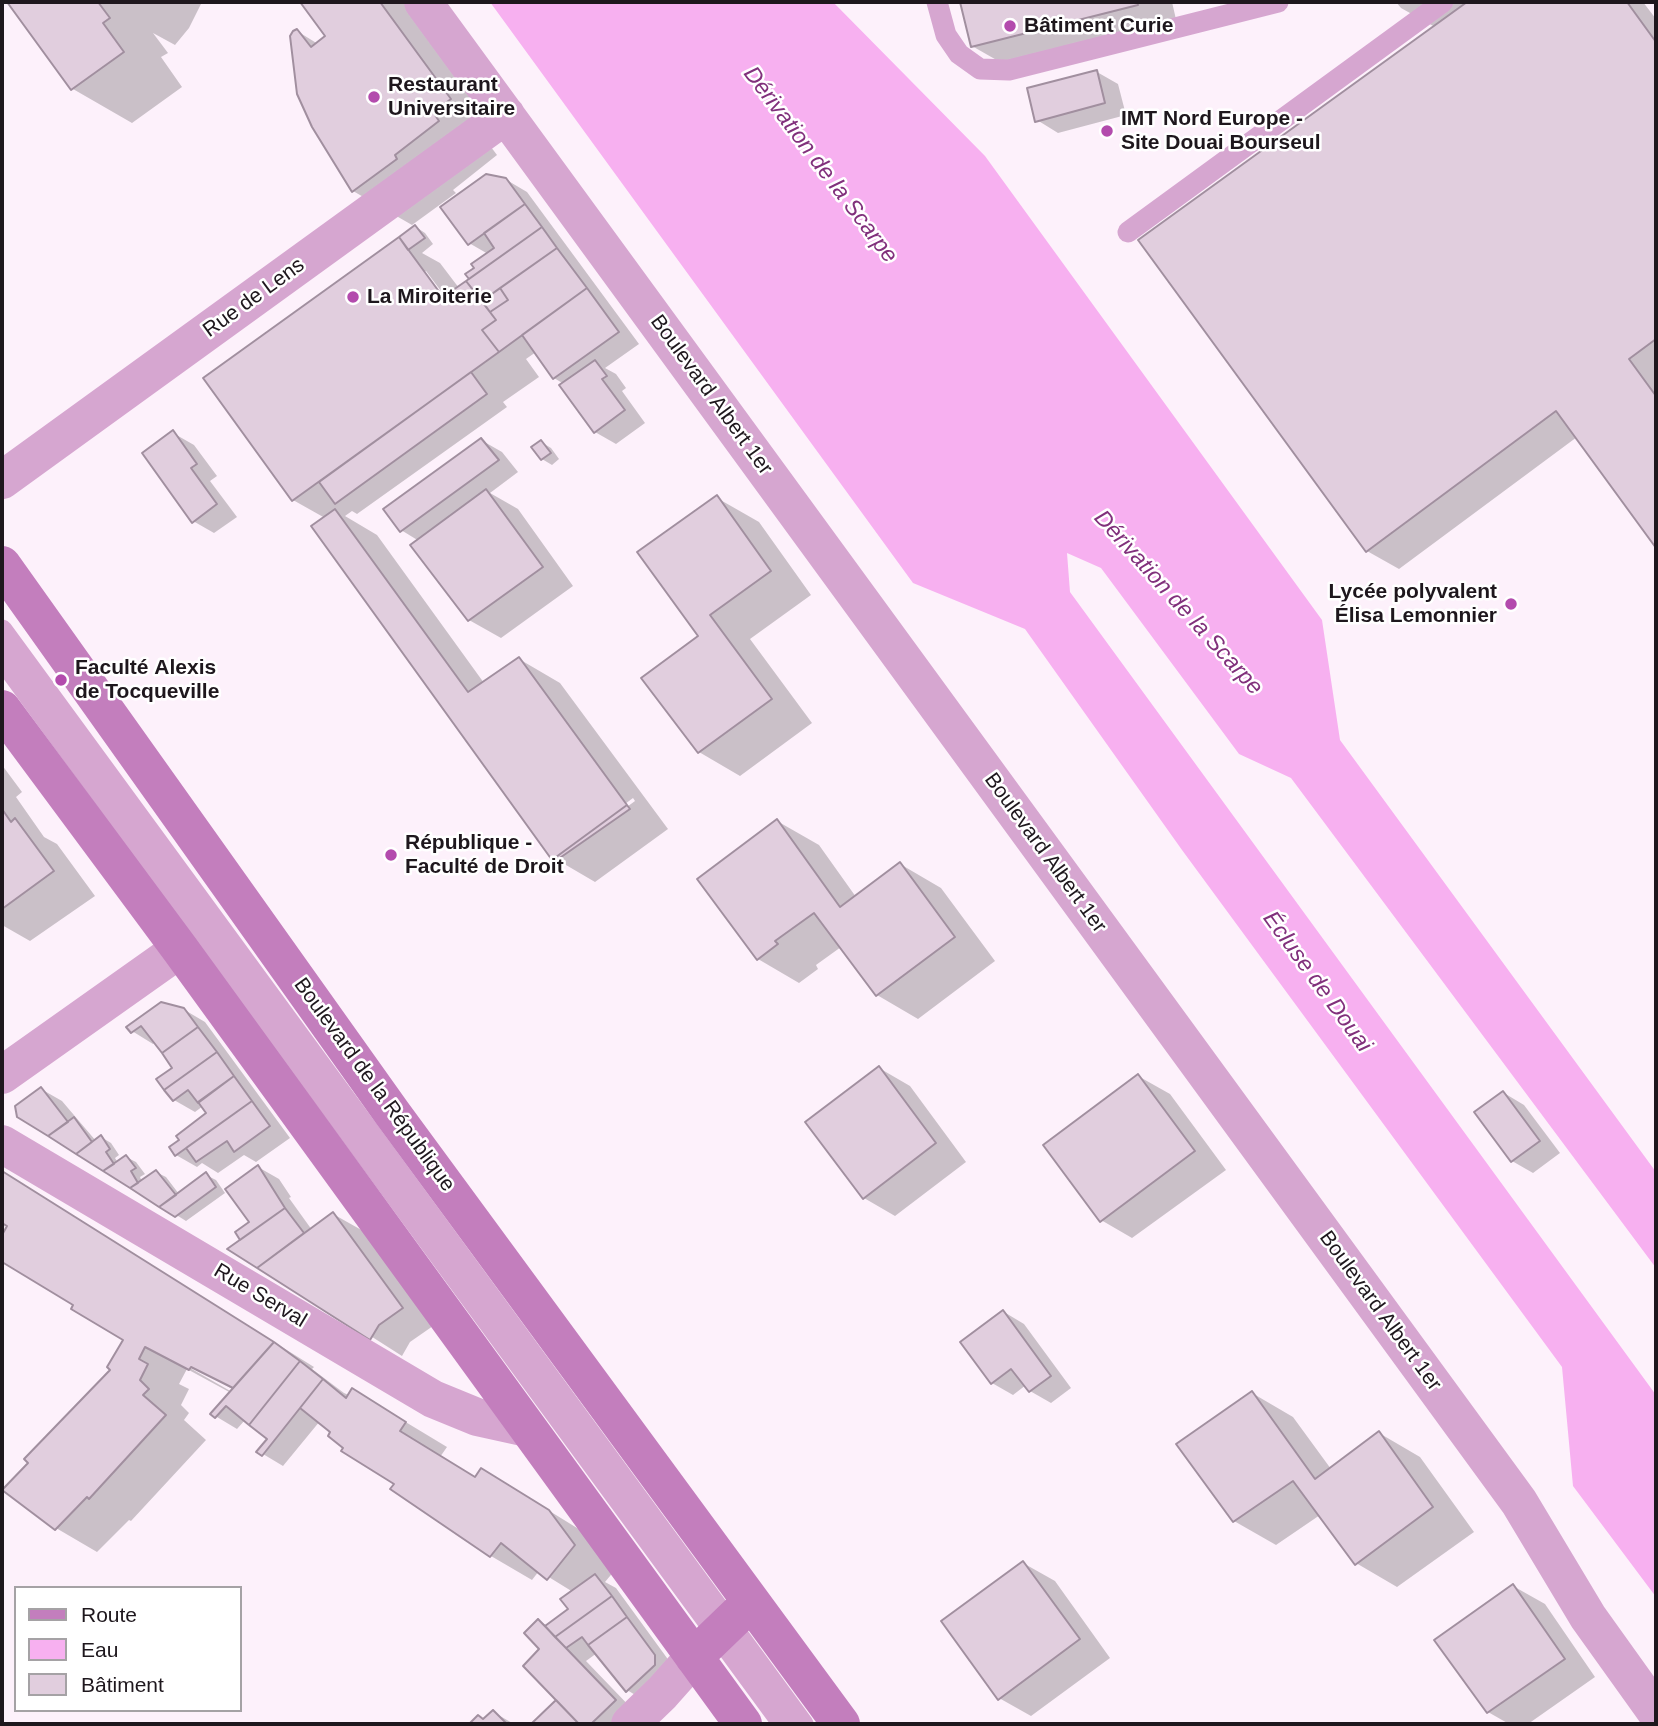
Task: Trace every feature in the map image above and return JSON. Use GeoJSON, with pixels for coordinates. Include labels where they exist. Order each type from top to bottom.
{"type":"FeatureCollection","features":[{"type":"Feature","properties":{"kind":"main road","name":"Boulevard de la République"},"geometry":{"type":"LineString","coordinates":[[2,565],[392,1112],[723,1629],[743,1724]]}},
{"type":"Feature","properties":{"kind":"main road","name":"Boulevard de la République"},"geometry":{"type":"LineString","coordinates":[[2,709],[180,949],[527,1428],[723,1629],[841,1724]]}},
{"type":"Feature","properties":{"kind":"street","name":"Boulevard Albert 1er"},"geometry":{"type":"LineString","coordinates":[[424,2],[1519,1502],[1588,1617],[1656,1712]]}},
{"type":"Feature","properties":{"kind":"street","name":"Rue de Lens"},"geometry":{"type":"LineString","coordinates":[[2,480],[506,115]]}},
{"type":"Feature","properties":{"kind":"street"},"geometry":{"type":"LineString","coordinates":[[2,1075],[180,949]]}},
{"type":"Feature","properties":{"kind":"street","name":"Rue Serval"},"geometry":{"type":"LineString","coordinates":[[2,1144],[433,1399],[477,1416],[527,1428]]}},
{"type":"Feature","properties":{"kind":"street"},"geometry":{"type":"LineString","coordinates":[[629,1724],[723,1629]]}},
{"type":"Feature","properties":{"kind":"lane"},"geometry":{"type":"LineString","coordinates":[[937,2],[946,35],[959,54],[980,69],[1009,69],[1278,2]]}},
{"type":"Feature","properties":{"kind":"lane"},"geometry":{"type":"LineString","coordinates":[[1128,232],[1443,2]]}},
{"type":"Feature","properties":{"kind":"lane"},"geometry":{"type":"LineString","coordinates":[[2,630],[723,1629],[783,1724]]}},
{"type":"Feature","properties":{"kind":"lane"},"geometry":{"type":"LineString","coordinates":[[2,659],[723,1629],[803,1724]]}},
{"type":"Feature","properties":{"kind":"water"},"geometry":{"type":"Polygon","coordinates":[[[490,2],[833,2],[985,156],[1322,620],[1340,740],[1656,1172],[1656,1268],[1291,778],[1239,754],[1101,568],[1067,553],[1070,592],[1656,1395],[1656,1597],[1573,1486],[1562,1367],[1182,850],[1025,629],[913,583],[490,2]]]}},
{"type":"Feature","properties":{"kind":"building"},"geometry":{"type":"Polygon","coordinates":[[[7,2],[98,2],[110,18],[103,23],[124,52],[71,90],[7,2]]]}},
{"type":"Feature","properties":{"kind":"building","name":"Restaurant Universitaire"},"geometry":{"type":"Polygon","coordinates":[[[300,2],[380,2],[451,99],[433,112],[439,121],[395,155],[397,159],[352,192],[312,127],[297,94],[290,36],[297,29],[311,47],[325,36],[300,2]]]}},
{"type":"Feature","properties":{"kind":"building","name":"Bâtiment Curie"},"geometry":{"type":"Polygon","coordinates":[[[960,2],[1137,2],[1138,5],[971,47],[960,2]]]}},
{"type":"Feature","properties":{"kind":"building"},"geometry":{"type":"Polygon","coordinates":[[[1467,2],[1627,2],[1656,42],[1656,339],[1629,359],[1656,396],[1656,548],[1556,411],[1366,552],[1138,240],[1467,2]]]}},
{"type":"Feature","properties":{"kind":"building"},"geometry":{"type":"Polygon","coordinates":[[[1097,70],[1105,103],[1035,122],[1027,88],[1097,70]]]}},
{"type":"Feature","properties":{"kind":"building"},"geometry":{"type":"Polygon","coordinates":[[[486,174],[506,178],[525,204],[468,245],[440,207],[486,174]]]}},
{"type":"Feature","properties":{"kind":"building"},"geometry":{"type":"Polygon","coordinates":[[[525,204],[542,227],[469,279],[465,274],[474,268],[471,264],[494,248],[484,233],[525,204]]]}},
{"type":"Feature","properties":{"kind":"building"},"geometry":{"type":"Polygon","coordinates":[[[415,225],[425,238],[408,250],[399,237],[415,225]]]}},
{"type":"Feature","properties":{"kind":"building"},"geometry":{"type":"Polygon","coordinates":[[[542,227],[557,248],[482,301],[466,281],[542,227]]]}},
{"type":"Feature","properties":{"kind":"building"},"geometry":{"type":"Polygon","coordinates":[[[399,237],[443,297],[466,281],[496,320],[482,330],[499,352],[292,501],[203,378],[399,237]]]}},
{"type":"Feature","properties":{"kind":"building"},"geometry":{"type":"Polygon","coordinates":[[[557,248],[587,288],[499,352],[482,330],[496,320],[490,312],[508,300],[500,288],[557,248]]]}},
{"type":"Feature","properties":{"kind":"building"},"geometry":{"type":"Polygon","coordinates":[[[500,288],[508,300],[490,312],[482,301],[500,288]]]}},
{"type":"Feature","properties":{"kind":"building"},"geometry":{"type":"Polygon","coordinates":[[[587,288],[619,332],[553,379],[522,335],[587,288]]]}},
{"type":"Feature","properties":{"kind":"building"},"geometry":{"type":"Polygon","coordinates":[[[595,360],[607,376],[602,379],[625,410],[594,433],[559,385],[595,360]]]}},
{"type":"Feature","properties":{"kind":"building"},"geometry":{"type":"Polygon","coordinates":[[[471,372],[487,394],[335,504],[319,482],[471,372]]]}},
{"type":"Feature","properties":{"kind":"building"},"geometry":{"type":"Polygon","coordinates":[[[173,430],[197,464],[191,468],[217,504],[192,523],[142,453],[173,430]]]}},
{"type":"Feature","properties":{"kind":"building"},"geometry":{"type":"Polygon","coordinates":[[[481,438],[499,460],[400,532],[383,509],[481,438]]]}},
{"type":"Feature","properties":{"kind":"building"},"geometry":{"type":"Polygon","coordinates":[[[541,440],[551,453],[541,460],[531,447],[541,440]]]}},
{"type":"Feature","properties":{"kind":"building"},"geometry":{"type":"Polygon","coordinates":[[[486,489],[543,567],[468,621],[410,545],[486,489]]]}},
{"type":"Feature","properties":{"kind":"building"},"geometry":{"type":"Polygon","coordinates":[[[717,495],[771,571],[710,615],[772,699],[698,753],[641,678],[698,636],[637,552],[717,495]]]}},
{"type":"Feature","properties":{"kind":"building"},"geometry":{"type":"Polygon","coordinates":[[[335,509],[468,692],[519,657],[627,805],[552,860],[311,526],[335,509]]]}},
{"type":"Feature","properties":{"kind":"building"},"geometry":{"type":"Polygon","coordinates":[[[627,805],[630,809],[554,862],[552,860],[627,805]]]}},
{"type":"Feature","properties":{"kind":"building"},"geometry":{"type":"Polygon","coordinates":[[[2,809],[11,822],[15,818],[54,871],[2,909],[2,809]]]}},
{"type":"Feature","properties":{"kind":"building"},"geometry":{"type":"Polygon","coordinates":[[[777,819],[840,907],[900,862],[955,937],[876,996],[814,913],[775,941],[778,944],[757,960],[697,879],[777,819]]]}},
{"type":"Feature","properties":{"kind":"building"},"geometry":{"type":"Polygon","coordinates":[[[161,1002],[184,1008],[198,1027],[162,1053],[141,1026],[131,1033],[126,1027],[161,1002]]]}},
{"type":"Feature","properties":{"kind":"building"},"geometry":{"type":"Polygon","coordinates":[[[198,1027],[217,1052],[164,1090],[156,1079],[172,1068],[162,1053],[198,1027]]]}},
{"type":"Feature","properties":{"kind":"building"},"geometry":{"type":"Polygon","coordinates":[[[217,1052],[234,1076],[198,1103],[188,1090],[173,1101],[164,1090],[217,1052]]]}},
{"type":"Feature","properties":{"kind":"building"},"geometry":{"type":"Polygon","coordinates":[[[879,1066],[936,1143],[863,1199],[805,1122],[879,1066]]]}},
{"type":"Feature","properties":{"kind":"building"},"geometry":{"type":"Polygon","coordinates":[[[1138,1074],[1195,1151],[1100,1222],[1043,1145],[1138,1074]]]}},
{"type":"Feature","properties":{"kind":"building"},"geometry":{"type":"Polygon","coordinates":[[[234,1076],[252,1101],[175,1156],[169,1147],[179,1140],[176,1136],[206,1113],[198,1102],[234,1076]]]}},
{"type":"Feature","properties":{"kind":"building"},"geometry":{"type":"Polygon","coordinates":[[[41,1087],[68,1122],[48,1136],[17,1117],[15,1106],[41,1087]]]}},
{"type":"Feature","properties":{"kind":"building"},"geometry":{"type":"Polygon","coordinates":[[[1503,1091],[1540,1141],[1511,1162],[1474,1112],[1503,1091]]]}},
{"type":"Feature","properties":{"kind":"building"},"geometry":{"type":"Polygon","coordinates":[[[252,1101],[270,1126],[234,1152],[227,1141],[196,1162],[186,1148],[252,1101]]]}},
{"type":"Feature","properties":{"kind":"building"},"geometry":{"type":"Polygon","coordinates":[[[74,1117],[92,1142],[76,1154],[48,1136],[74,1117]]]}},
{"type":"Feature","properties":{"kind":"building"},"geometry":{"type":"Polygon","coordinates":[[[101,1135],[110,1149],[106,1152],[114,1164],[103,1171],[76,1154],[101,1135]]]}},
{"type":"Feature","properties":{"kind":"building"},"geometry":{"type":"Polygon","coordinates":[[[126,1155],[136,1168],[131,1171],[138,1183],[130,1188],[103,1171],[126,1155]]]}},
{"type":"Feature","properties":{"kind":"building"},"geometry":{"type":"Polygon","coordinates":[[[258,1165],[285,1208],[240,1240],[235,1232],[249,1222],[225,1189],[258,1165]]]}},
{"type":"Feature","properties":{"kind":"building"},"geometry":{"type":"Polygon","coordinates":[[[156,1170],[176,1195],[159,1207],[130,1188],[156,1170]]]}},
{"type":"Feature","properties":{"kind":"building"},"geometry":{"type":"Polygon","coordinates":[[[2,1171],[274,1342],[233,1388],[191,1367],[189,1370],[145,1347],[139,1359],[148,1364],[140,1380],[149,1389],[143,1395],[166,1415],[89,1499],[87,1497],[55,1530],[2,1490],[28,1463],[24,1459],[110,1370],[107,1367],[123,1340],[71,1309],[73,1305],[2,1262],[2,1235],[7,1226],[2,1223],[2,1171]]]}},
{"type":"Feature","properties":{"kind":"building"},"geometry":{"type":"Polygon","coordinates":[[[206,1172],[216,1187],[175,1217],[159,1207],[206,1172]]]}},
{"type":"Feature","properties":{"kind":"building"},"geometry":{"type":"Polygon","coordinates":[[[285,1208],[304,1233],[257,1268],[227,1249],[285,1208]]]}},
{"type":"Feature","properties":{"kind":"building"},"geometry":{"type":"Polygon","coordinates":[[[333,1212],[403,1308],[379,1325],[370,1340],[257,1268],[333,1212]]]}},
{"type":"Feature","properties":{"kind":"building"},"geometry":{"type":"Polygon","coordinates":[[[1003,1310],[1051,1376],[1029,1392],[1011,1369],[991,1384],[960,1342],[1003,1310]]]}},
{"type":"Feature","properties":{"kind":"building"},"geometry":{"type":"Polygon","coordinates":[[[274,1342],[300,1361],[249,1425],[226,1406],[215,1418],[210,1414],[274,1342]]]}},
{"type":"Feature","properties":{"kind":"building"},"geometry":{"type":"Polygon","coordinates":[[[300,1361],[323,1379],[262,1456],[256,1452],[267,1439],[249,1425],[300,1361]]]}},
{"type":"Feature","properties":{"kind":"building"},"geometry":{"type":"Polygon","coordinates":[[[323,1379],[346,1398],[352,1388],[406,1422],[400,1431],[475,1477],[481,1468],[549,1510],[575,1545],[547,1580],[501,1543],[490,1557],[390,1489],[394,1484],[341,1451],[343,1448],[328,1436],[330,1432],[300,1408],[323,1379]]]}},
{"type":"Feature","properties":{"kind":"building"},"geometry":{"type":"Polygon","coordinates":[[[1252,1391],[1315,1479],[1379,1431],[1433,1507],[1355,1565],[1293,1481],[1233,1522],[1176,1444],[1252,1391]]]}},
{"type":"Feature","properties":{"kind":"building"},"geometry":{"type":"Polygon","coordinates":[[[1023,1561],[1080,1639],[998,1700],[941,1621],[1023,1561]]]}},
{"type":"Feature","properties":{"kind":"building"},"geometry":{"type":"Polygon","coordinates":[[[595,1574],[612,1596],[555,1637],[545,1626],[568,1609],[560,1599],[595,1574]]]}},
{"type":"Feature","properties":{"kind":"building"},"geometry":{"type":"Polygon","coordinates":[[[1513,1584],[1565,1659],[1487,1713],[1434,1640],[1513,1584]]]}},
{"type":"Feature","properties":{"kind":"building"},"geometry":{"type":"Polygon","coordinates":[[[612,1596],[627,1617],[588,1645],[582,1637],[566,1648],[555,1637],[612,1596]]]}},
{"type":"Feature","properties":{"kind":"building"},"geometry":{"type":"Polygon","coordinates":[[[627,1617],[655,1655],[655,1665],[626,1692],[588,1645],[627,1617]]]}},
{"type":"Feature","properties":{"kind":"building"},"geometry":{"type":"Polygon","coordinates":[[[538,1619],[616,1700],[591,1724],[579,1724],[523,1666],[539,1649],[524,1633],[538,1619]]]}},
{"type":"Feature","properties":{"kind":"building"},"geometry":{"type":"Polygon","coordinates":[[[556,1700],[579,1724],[531,1724],[556,1700]]]}},
{"type":"Feature","properties":{"kind":"building"},"geometry":{"type":"Polygon","coordinates":[[[493,1710],[507,1724],[469,1724],[478,1715],[483,1719],[493,1710]]]}},
{"type":"Feature","properties":{"kind":"place","name":"Bâtiment Curie"},"geometry":{"type":"Point","coordinates":[1010,26]}},
{"type":"Feature","properties":{"kind":"place","name":"Restaurant Universitaire"},"geometry":{"type":"Point","coordinates":[374,97]}},
{"type":"Feature","properties":{"kind":"place","name":"IMT Nord Europe - Site Douai Bourseul"},"geometry":{"type":"Point","coordinates":[1107,131]}},
{"type":"Feature","properties":{"kind":"place","name":"La Miroiterie"},"geometry":{"type":"Point","coordinates":[353,297]}},
{"type":"Feature","properties":{"kind":"place","name":"Lycée polyvalent Élisa Lemonnier"},"geometry":{"type":"Point","coordinates":[1511,604]}},
{"type":"Feature","properties":{"kind":"place","name":"Faculté Alexis de Tocqueville"},"geometry":{"type":"Point","coordinates":[61,680]}},
{"type":"Feature","properties":{"kind":"place","name":"République - Faculté de Droit"},"geometry":{"type":"Point","coordinates":[391,855]}},
{"type":"Feature","properties":{"kind":"water label","name":"Dérivation de la Scarpe"},"geometry":{"type":"Point","coordinates":[820,165]}},
{"type":"Feature","properties":{"kind":"water label","name":"Dérivation de la Scarpe"},"geometry":{"type":"Point","coordinates":[1178,603]}},
{"type":"Feature","properties":{"kind":"water label","name":"Écluse de Douai"},"geometry":{"type":"Point","coordinates":[1317,982]}}]}
